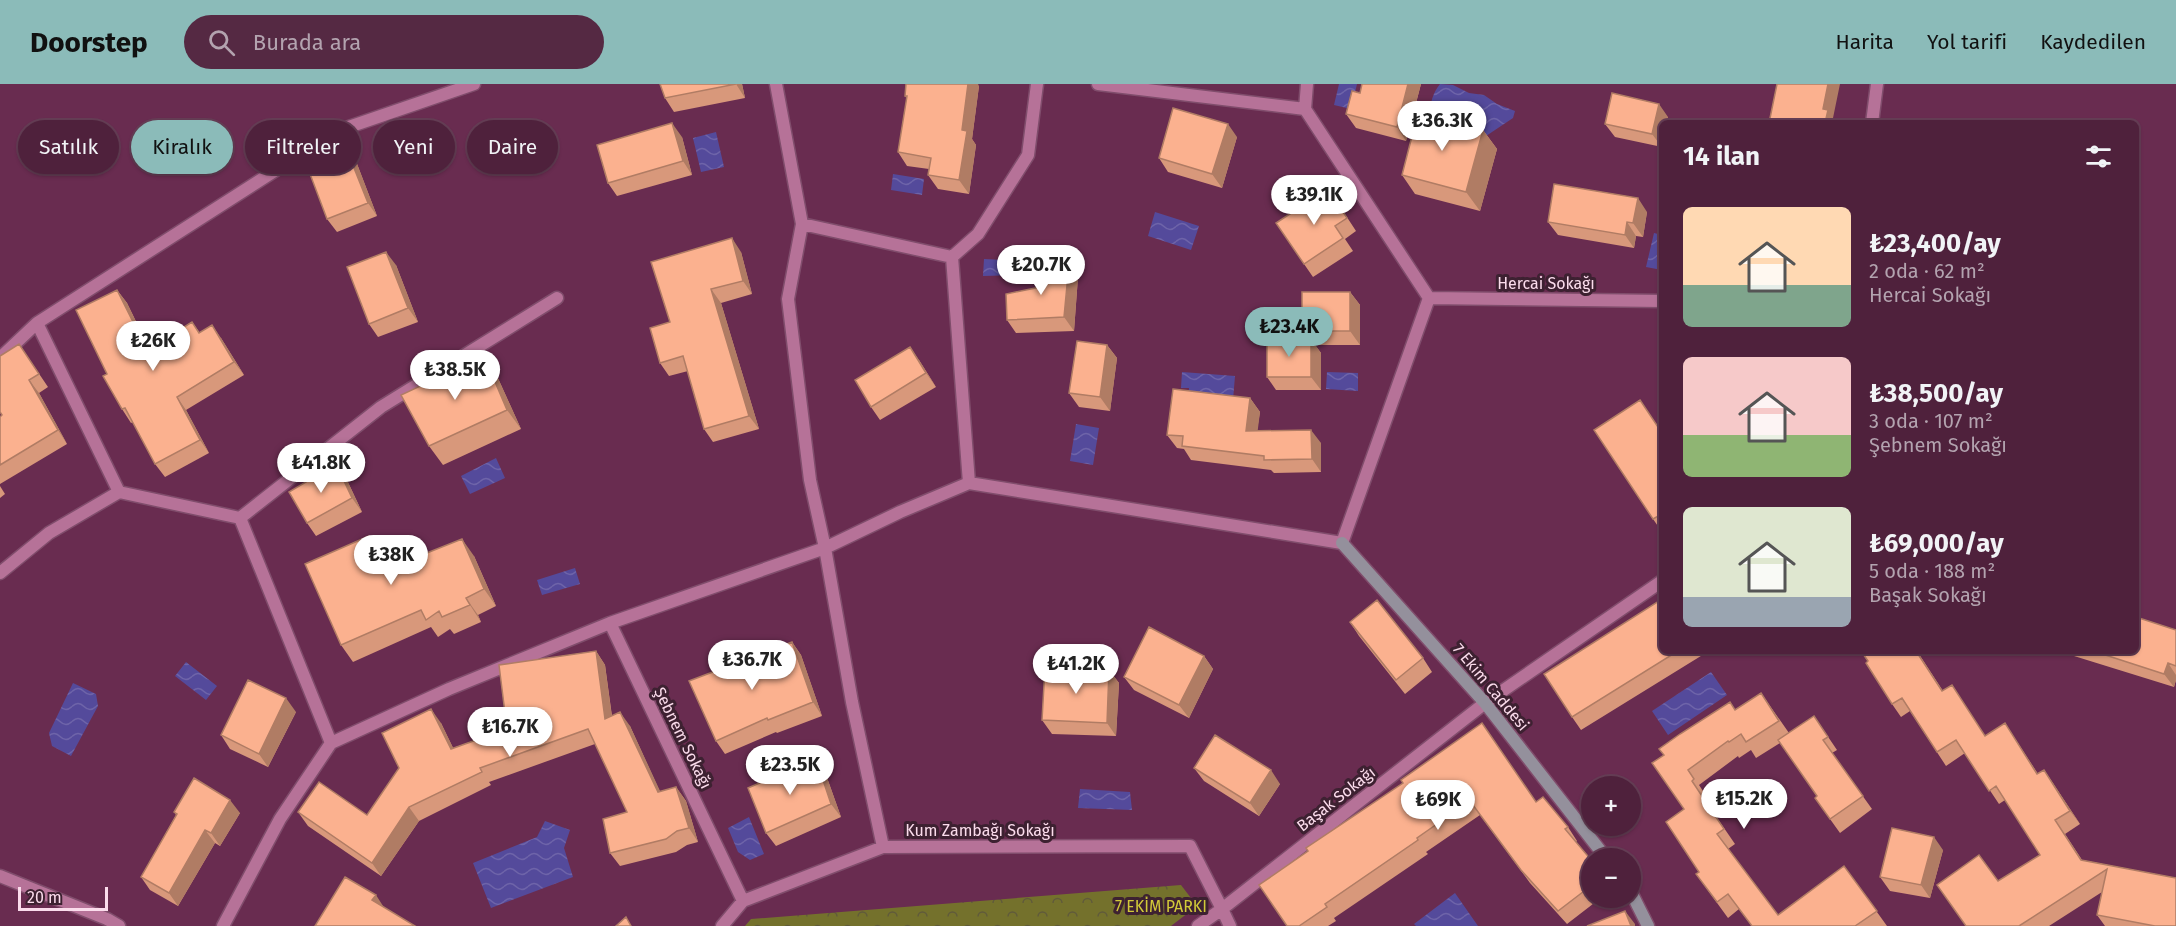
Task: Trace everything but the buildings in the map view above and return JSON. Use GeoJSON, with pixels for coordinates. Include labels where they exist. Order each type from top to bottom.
{"type":"FeatureCollection","features":[{"type":"Feature","properties":{"kind":"street"},"geometry":{"type":"LineString","coordinates":[[0,358],[37,323],[337,131],[474,84]]}},
{"type":"Feature","properties":{"kind":"street"},"geometry":{"type":"LineString","coordinates":[[776,84],[802,224],[788,299],[810,480],[825,548],[852,702],[883,847]]}},
{"type":"Feature","properties":{"kind":"street"},"geometry":{"type":"LineString","coordinates":[[952,257],[978,234],[1028,155],[1036,84]]}},
{"type":"Feature","properties":{"kind":"street"},"geometry":{"type":"LineString","coordinates":[[1098,84],[1305,109]]}},
{"type":"Feature","properties":{"kind":"street"},"geometry":{"type":"LineString","coordinates":[[223,926],[280,819],[331,743],[449,688],[610,622],[825,548],[900,512],[969,483],[1342,543],[1429,298],[1305,109],[1307,84]]}},
{"type":"Feature","properties":{"kind":"street"},"geometry":{"type":"LineString","coordinates":[[1872,120],[1877,84]]}},
{"type":"Feature","properties":{"kind":"street"},"geometry":{"type":"LineString","coordinates":[[802,224],[952,257]]}},
{"type":"Feature","properties":{"kind":"street"},"geometry":{"type":"LineString","coordinates":[[952,257],[969,483]]}},
{"type":"Feature","properties":{"kind":"street"},"geometry":{"type":"LineString","coordinates":[[240,518],[381,407],[557,298]]}},
{"type":"Feature","properties":{"kind":"street","name":"Hercai Sokağı"},"geometry":{"type":"LineString","coordinates":[[1429,298],[1659,301]]}},
{"type":"Feature","properties":{"kind":"street"},"geometry":{"type":"LineString","coordinates":[[37,323],[119,492]]}},
{"type":"Feature","properties":{"kind":"street"},"geometry":{"type":"LineString","coordinates":[[0,573],[49,533],[119,492],[240,518]]}},
{"type":"Feature","properties":{"kind":"street"},"geometry":{"type":"LineString","coordinates":[[240,518],[331,743]]}},
{"type":"Feature","properties":{"kind":"street","name":"7 Ekim Caddesi"},"geometry":{"type":"LineString","coordinates":[[1342,543],[1485,703],[1598,848]]}},
{"type":"Feature","properties":{"kind":"street","name":"Başak Sokağı"},"geometry":{"type":"LineString","coordinates":[[1198,926],[1485,703],[1659,583]]}},
{"type":"Feature","properties":{"kind":"street","name":"Şebnem Sokağı"},"geometry":{"type":"LineString","coordinates":[[610,622],[743,901]]}},
{"type":"Feature","properties":{"kind":"street","name":"Kum Zambağı Sokağı"},"geometry":{"type":"LineString","coordinates":[[722,926],[743,901],[883,847],[1190,846],[1222,909]]}},
{"type":"Feature","properties":{"kind":"street"},"geometry":{"type":"LineString","coordinates":[[0,876],[107,919],[119,926]]}},
{"type":"Feature","properties":{"kind":"street"},"geometry":{"type":"LineString","coordinates":[[1639,908],[1648,926]]}},
{"type":"Feature","properties":{"kind":"street"},"geometry":{"type":"LineString","coordinates":[[1222,909],[1230,926]]}},
{"type":"Feature","properties":{"kind":"green space","name":"7 EKİM PARKI"},"geometry":{"type":"Polygon","coordinates":[[[1181,885],[1197,906],[1171,926],[745,926],[751,919],[1181,885]]]}},
{"type":"Feature","properties":{"kind":"water"},"geometry":{"type":"Polygon","coordinates":[[[1339,84],[1357,84],[1351,109],[1334,105],[1339,84]]]}},
{"type":"Feature","properties":{"kind":"water"},"geometry":{"type":"Polygon","coordinates":[[[1440,84],[1453,85],[1469,93],[1484,95],[1497,104],[1515,111],[1513,118],[1483,138],[1431,126],[1431,104],[1440,84]]]}},
{"type":"Feature","properties":{"kind":"water"},"geometry":{"type":"Polygon","coordinates":[[[716,132],[724,167],[701,172],[693,138],[716,132]]]}},
{"type":"Feature","properties":{"kind":"water"},"geometry":{"type":"Polygon","coordinates":[[[893,174],[924,179],[922,195],[891,190],[893,174]]]}},
{"type":"Feature","properties":{"kind":"water"},"geometry":{"type":"Polygon","coordinates":[[[1155,212],[1199,226],[1191,250],[1148,236],[1155,212]]]}},
{"type":"Feature","properties":{"kind":"water"},"geometry":{"type":"Polygon","coordinates":[[[1654,233],[1659,234],[1659,269],[1646,267],[1654,233]]]}},
{"type":"Feature","properties":{"kind":"water"},"geometry":{"type":"Polygon","coordinates":[[[984,259],[1023,261],[1021,275],[983,276],[984,259]]]}},
{"type":"Feature","properties":{"kind":"water"},"geometry":{"type":"Polygon","coordinates":[[[1182,372],[1235,376],[1233,400],[1188,398],[1189,388],[1181,388],[1182,372]]]}},
{"type":"Feature","properties":{"kind":"water"},"geometry":{"type":"Polygon","coordinates":[[[1327,372],[1358,373],[1358,391],[1326,389],[1327,372]]]}},
{"type":"Feature","properties":{"kind":"water"},"geometry":{"type":"Polygon","coordinates":[[[1076,424],[1099,428],[1093,465],[1070,461],[1076,424]]]}},
{"type":"Feature","properties":{"kind":"water"},"geometry":{"type":"Polygon","coordinates":[[[496,458],[505,478],[470,494],[461,476],[496,458]]]}},
{"type":"Feature","properties":{"kind":"water"},"geometry":{"type":"Polygon","coordinates":[[[575,568],[580,584],[542,595],[537,580],[575,568]]]}},
{"type":"Feature","properties":{"kind":"water"},"geometry":{"type":"Polygon","coordinates":[[[186,662],[217,686],[206,700],[175,676],[186,662]]]}},
{"type":"Feature","properties":{"kind":"water"},"geometry":{"type":"Polygon","coordinates":[[[1711,672],[1727,695],[1668,735],[1652,711],[1711,672]]]}},
{"type":"Feature","properties":{"kind":"water"},"geometry":{"type":"Polygon","coordinates":[[[73,683],[96,694],[98,706],[71,756],[52,746],[49,733],[73,683]]]}},
{"type":"Feature","properties":{"kind":"water"},"geometry":{"type":"Polygon","coordinates":[[[1080,789],[1130,792],[1132,810],[1078,808],[1080,789]]]}},
{"type":"Feature","properties":{"kind":"water"},"geometry":{"type":"Polygon","coordinates":[[[749,817],[764,854],[750,860],[738,852],[728,828],[749,817]]]}},
{"type":"Feature","properties":{"kind":"water"},"geometry":{"type":"Polygon","coordinates":[[[545,821],[570,830],[564,848],[573,877],[491,908],[473,863],[537,837],[545,821]]]}},
{"type":"Feature","properties":{"kind":"water"},"geometry":{"type":"Polygon","coordinates":[[[1455,893],[1478,926],[1416,926],[1414,924],[1455,893]]]}}]}
